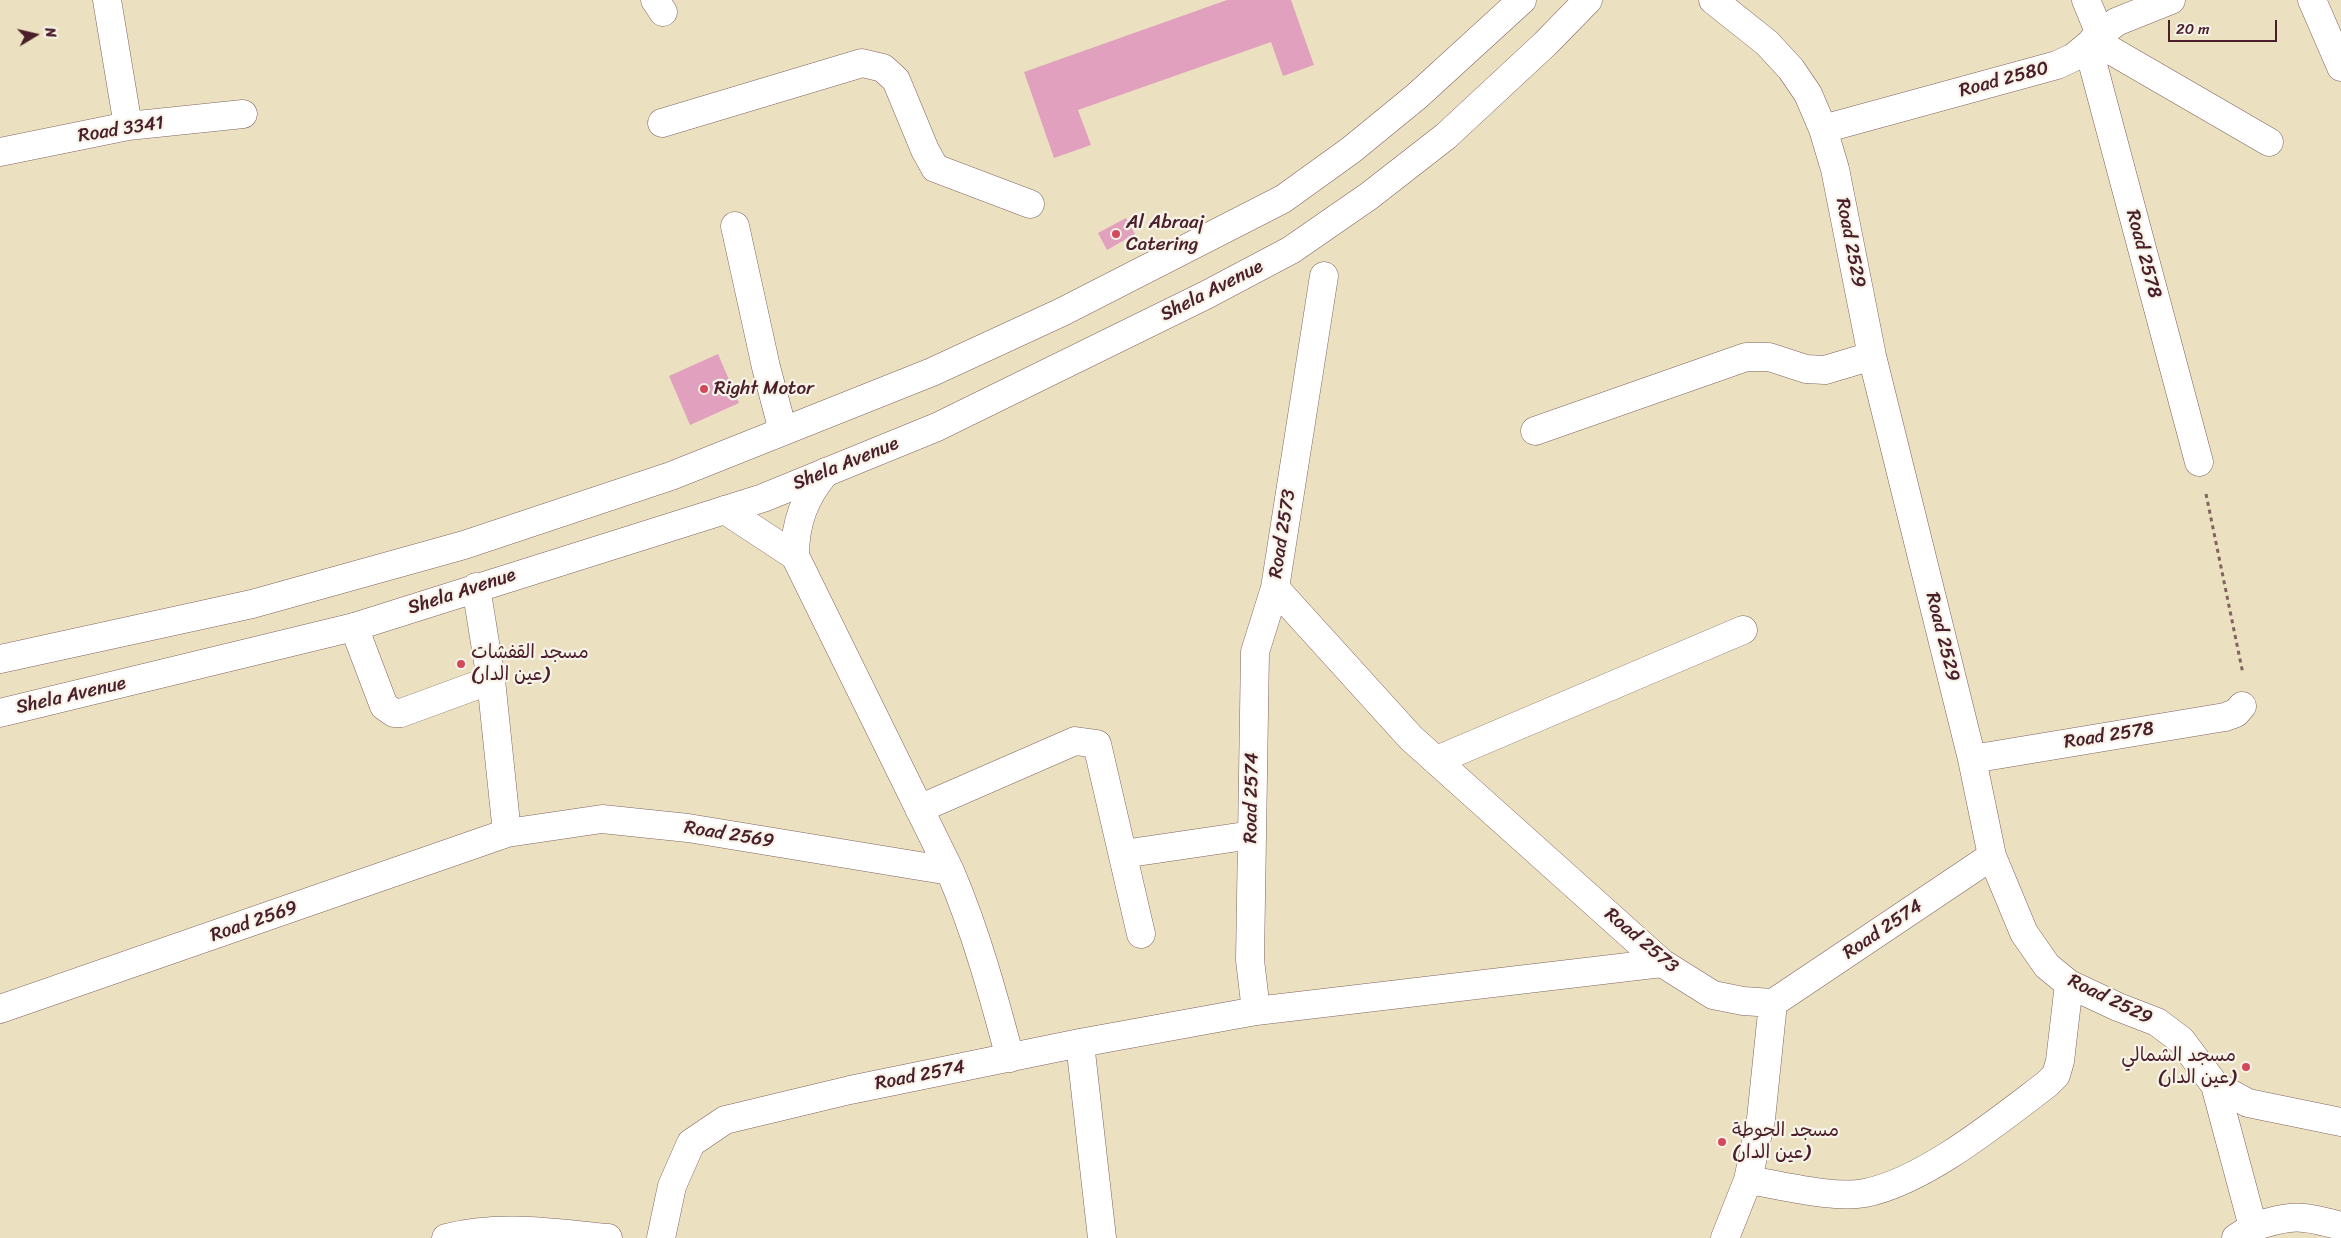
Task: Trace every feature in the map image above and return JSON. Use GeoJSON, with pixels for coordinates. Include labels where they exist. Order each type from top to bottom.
{"type":"FeatureCollection","features":[{"type":"Feature","properties":{"kind":"street"},"geometry":{"type":"LineString","coordinates":[[108,0],[128,126]]}},
{"type":"Feature","properties":{"kind":"street","name":"Shela Avenue"},"geometry":{"type":"LineString","coordinates":[[0,713],[354,627],[763,498],[937,427],[1206,295],[1291,250],[1369,196],[1446,136],[1545,44],[1588,0]]}},
{"type":"Feature","properties":{"kind":"street","name":"Road 2529"},"geometry":{"type":"LineString","coordinates":[[1715,0],[1767,43],[1792,69],[1808,94],[1823,129],[1836,169],[1872,356],[1972,759],[1992,856],[2024,933],[2048,966],[2069,984],[2118,1007],[2157,1022],[2181,1040],[2215,1084],[2248,1103],[2341,1122]]}},
{"type":"Feature","properties":{"kind":"street","name":"Road 2578"},"geometry":{"type":"LineString","coordinates":[[2086,0],[2094,40],[2199,462]]}},
{"type":"Feature","properties":{"kind":"street","name":"Road 2580"},"geometry":{"type":"LineString","coordinates":[[1823,129],[2057,65],[2074,57],[2116,22],[2171,0]]}},
{"type":"Feature","properties":{"kind":"street"},"geometry":{"type":"LineString","coordinates":[[2312,0],[2341,67]]}},
{"type":"Feature","properties":{"kind":"street"},"geometry":{"type":"LineString","coordinates":[[0,659],[252,604],[464,545],[671,476],[932,372],[1062,312],[1282,199],[1351,150],[1410,102],[1519,1]]}},
{"type":"Feature","properties":{"kind":"street"},"geometry":{"type":"LineString","coordinates":[[2094,40],[2269,142]]}},
{"type":"Feature","properties":{"kind":"street"},"geometry":{"type":"LineString","coordinates":[[662,123],[862,63],[883,68],[896,80],[925,150],[935,168],[1030,204]]}},
{"type":"Feature","properties":{"kind":"street","name":"Road 3341"},"geometry":{"type":"LineString","coordinates":[[0,152],[128,126],[243,114]]}},
{"type":"Feature","properties":{"kind":"street"},"geometry":{"type":"LineString","coordinates":[[735,226],[766,367],[783,432]]}},
{"type":"Feature","properties":{"kind":"street","name":"Road 2573"},"geometry":{"type":"LineString","coordinates":[[1324,276],[1275,588],[1411,738],[1662,963],[1714,995],[1743,1001],[1773,1003]]}},
{"type":"Feature","properties":{"kind":"street"},"geometry":{"type":"LineString","coordinates":[[1535,431],[1746,356],[1770,357],[1806,369],[1825,370],[1872,356]]}},
{"type":"Feature","properties":{"kind":"street"},"geometry":{"type":"LineString","coordinates":[[826,472],[805,502],[797,529],[795,556],[950,871],[982,955],[1010,1058]]}},
{"type":"Feature","properties":{"kind":"street"},"geometry":{"type":"LineString","coordinates":[[725,510],[795,556]]}},
{"type":"Feature","properties":{"kind":"street"},"geometry":{"type":"LineString","coordinates":[[476,588],[491,680],[507,833]]}},
{"type":"Feature","properties":{"kind":"street","name":"Road 2574"},"geometry":{"type":"LineString","coordinates":[[1256,1011],[1250,960],[1255,652],[1275,588]]}},
{"type":"Feature","properties":{"kind":"street"},"geometry":{"type":"LineString","coordinates":[[354,627],[384,706],[394,713],[401,713],[491,680]]}},
{"type":"Feature","properties":{"kind":"street"},"geometry":{"type":"LineString","coordinates":[[1437,760],[1743,630]]}},
{"type":"Feature","properties":{"kind":"street","name":"Road 2578"},"geometry":{"type":"LineString","coordinates":[[1972,759],[2225,717],[2236,713],[2242,706]]}},
{"type":"Feature","properties":{"kind":"street"},"geometry":{"type":"LineString","coordinates":[[919,810],[1075,741],[1097,744],[1141,934]]}},
{"type":"Feature","properties":{"kind":"street","name":"Road 2569"},"geometry":{"type":"LineString","coordinates":[[0,1009],[507,833],[602,819],[688,828],[950,871]]}},
{"type":"Feature","properties":{"kind":"street"},"geometry":{"type":"LineString","coordinates":[[1122,854],[1252,835]]}},
{"type":"Feature","properties":{"kind":"street","name":"Road 2574"},"geometry":{"type":"LineString","coordinates":[[1773,1003],[1992,856]]}},
{"type":"Feature","properties":{"kind":"street","name":"Road 2574"},"geometry":{"type":"LineString","coordinates":[[661,1238],[672,1186],[690,1143],[725,1120],[850,1090],[1256,1011],[1662,963]]}},
{"type":"Feature","properties":{"kind":"street"},"geometry":{"type":"LineString","coordinates":[[1748,1180],[1835,1194],[1864,1193],[1901,1182],[1963,1145],[2040,1089],[2056,1075],[2060,1061],[2069,984]]}},
{"type":"Feature","properties":{"kind":"street"},"geometry":{"type":"LineString","coordinates":[[1725,1238],[1748,1180],[1761,1119],[1773,1003]]}},
{"type":"Feature","properties":{"kind":"street"},"geometry":{"type":"LineString","coordinates":[[1080,1044],[1102,1238]]}},
{"type":"Feature","properties":{"kind":"street"},"geometry":{"type":"LineString","coordinates":[[2215,1084],[2244,1233],[2280,1218],[2306,1217],[2341,1226]]}},
{"type":"Feature","properties":{"kind":"street"},"geometry":{"type":"LineString","coordinates":[[446,1238],[468,1232],[508,1229],[608,1238]]}},
{"type":"Feature","properties":{"kind":"path"},"geometry":{"type":"LineString","coordinates":[[2199,462],[2246,692],[2247,705],[2242,706]]}},
{"type":"Feature","properties":{"kind":"building"},"geometry":{"type":"Polygon","coordinates":[[[1227,0],[1291,0],[1314,65],[1283,76],[1271,42],[1078,110],[1091,145],[1054,158],[1024,72],[1227,0]]]}},
{"type":"Feature","properties":{"kind":"building","name":"Al Abraaj Catering"},"geometry":{"type":"Polygon","coordinates":[[[1126,218],[1135,234],[1107,250],[1098,233],[1126,218]]]}},
{"type":"Feature","properties":{"kind":"building","name":"Right Motor"},"geometry":{"type":"Polygon","coordinates":[[[718,354],[739,403],[690,425],[669,376],[718,354]]]}},
{"type":"Feature","properties":{"kind":"place","name":"Al Abraaj Catering"},"geometry":{"type":"Point","coordinates":[1116,234]}},
{"type":"Feature","properties":{"kind":"place","name":"Right Motor"},"geometry":{"type":"Point","coordinates":[704,389]}},
{"type":"Feature","properties":{"kind":"place","name":"مسجد القفشات (عين الدار)"},"geometry":{"type":"Point","coordinates":[461,664]}},
{"type":"Feature","properties":{"kind":"place","name":"مسجد الشمالي (عين الدار)"},"geometry":{"type":"Point","coordinates":[2246,1067]}},
{"type":"Feature","properties":{"kind":"place","name":"مسجد الحوطة (عين الدار)"},"geometry":{"type":"Point","coordinates":[1722,1142]}}]}
